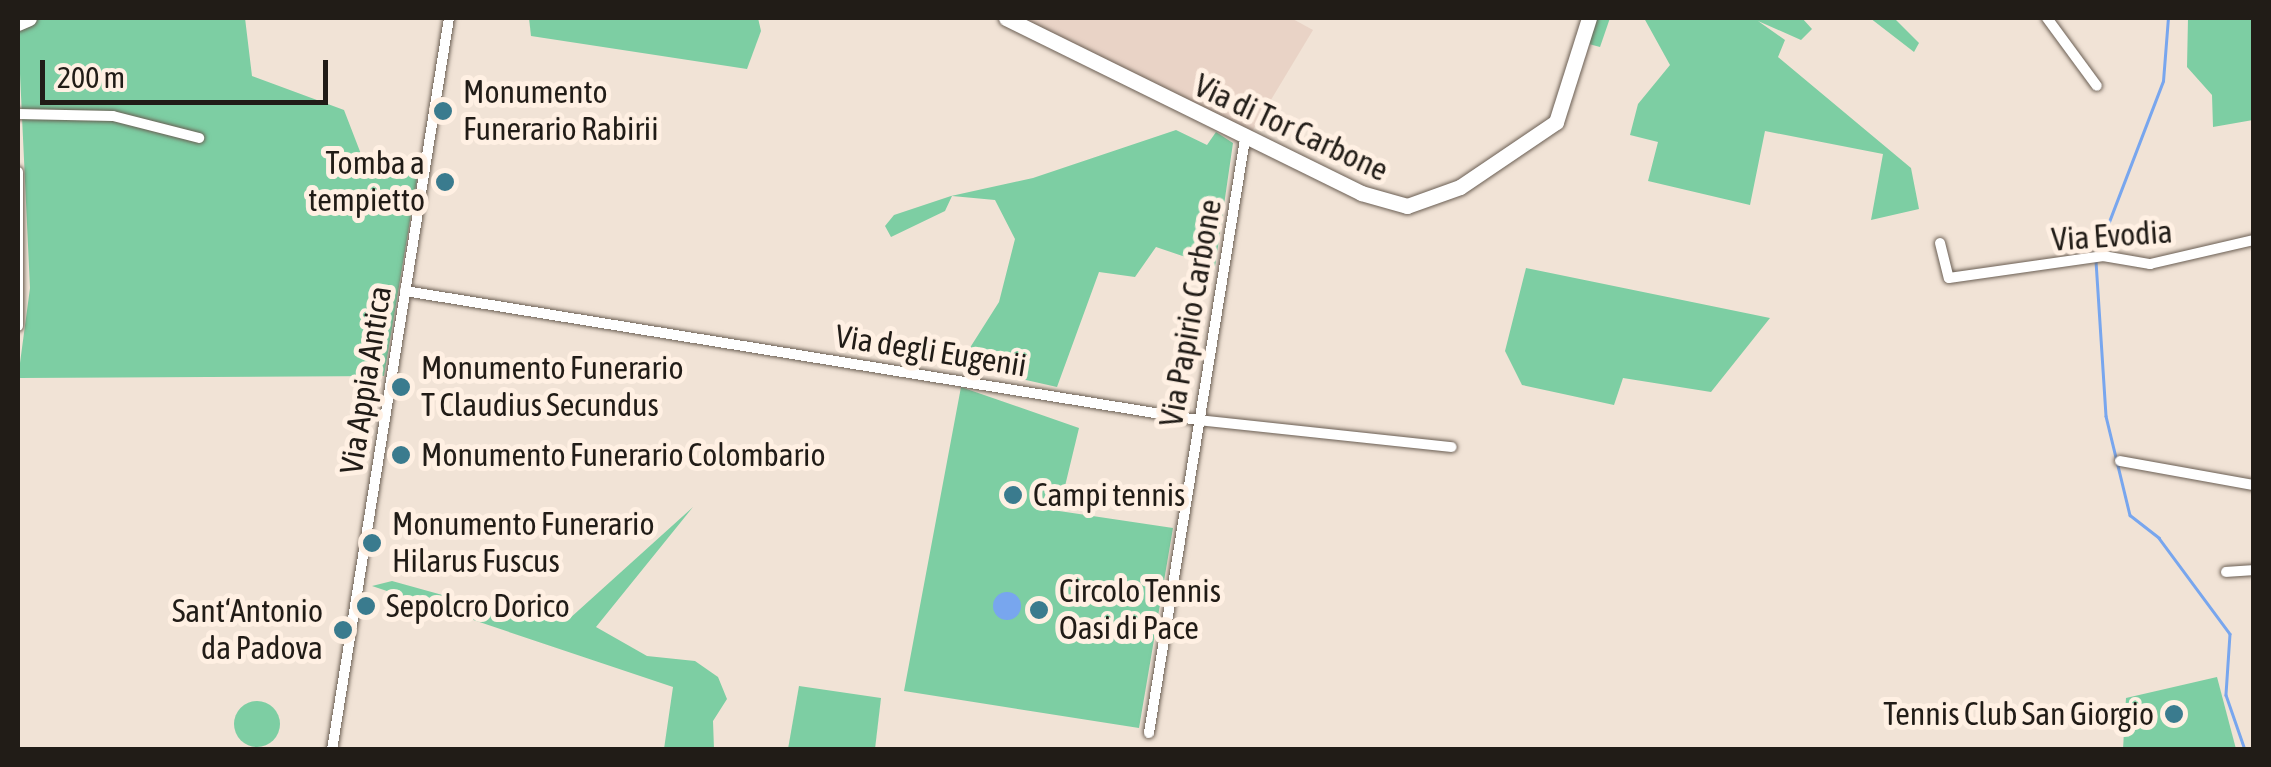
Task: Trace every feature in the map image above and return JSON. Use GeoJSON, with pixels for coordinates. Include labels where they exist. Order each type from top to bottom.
{"type":"FeatureCollection","features":[{"type":"Feature","properties":{"kind":"main road"},"geometry":{"type":"LineString","coordinates":[[18,23],[29,18]]}},
{"type":"Feature","properties":{"kind":"main road","name":"Via di Tor Carbone"},"geometry":{"type":"LineString","coordinates":[[1006,18],[1386,204],[1431,202],[1556,122],[1590,18]]}},
{"type":"Feature","properties":{"kind":"street","name":"Via Appia Antica"},"geometry":{"type":"LineString","coordinates":[[332,750],[448,18]]}},
{"type":"Feature","properties":{"kind":"street"},"geometry":{"type":"LineString","coordinates":[[2047,18],[2097,86]]}},
{"type":"Feature","properties":{"kind":"street"},"geometry":{"type":"LineString","coordinates":[[18,114],[113,116],[199,138]]}},
{"type":"Feature","properties":{"kind":"street","name":"Via Papirio Carbone"},"geometry":{"type":"LineString","coordinates":[[1149,734],[1246,138]]}},
{"type":"Feature","properties":{"kind":"street"},"geometry":{"type":"LineString","coordinates":[[18,172],[18,326]]}},
{"type":"Feature","properties":{"kind":"street","name":"Via Evodia"},"geometry":{"type":"LineString","coordinates":[[1940,243],[1950,278],[2104,256],[2150,264],[2254,240]]}},
{"type":"Feature","properties":{"kind":"street","name":"Via degli Eugenii"},"geometry":{"type":"LineString","coordinates":[[405,292],[1198,420],[1452,448]]}},
{"type":"Feature","properties":{"kind":"street"},"geometry":{"type":"LineString","coordinates":[[2120,461],[2254,486]]}},
{"type":"Feature","properties":{"kind":"street"},"geometry":{"type":"LineString","coordinates":[[2226,572],[2254,570]]}},
{"type":"Feature","properties":{"kind":"shaded area"},"geometry":{"type":"Polygon","coordinates":[[[1023,18],[1291,18],[1313,30],[1251,133],[1023,18]]]}},
{"type":"Feature","properties":{"kind":"green space"},"geometry":{"type":"Polygon","coordinates":[[[39,18],[245,18],[252,76],[344,110],[366,167],[420,161],[384,376],[18,378],[30,288],[18,31],[39,18]]]}},
{"type":"Feature","properties":{"kind":"green space"},"geometry":{"type":"Polygon","coordinates":[[[529,18],[758,18],[761,31],[747,69],[531,36],[529,18]]]}},
{"type":"Feature","properties":{"kind":"green space"},"geometry":{"type":"Polygon","coordinates":[[[1595,18],[1610,18],[1600,47],[1589,44],[1595,18]]]}},
{"type":"Feature","properties":{"kind":"green space"},"geometry":{"type":"Polygon","coordinates":[[[1644,18],[1802,18],[1812,29],[1801,40],[1758,21],[1785,40],[1778,57],[1911,168],[1919,209],[1871,220],[1883,154],[1765,131],[1750,205],[1648,181],[1658,142],[1630,135],[1638,104],[1670,65],[1644,18]]]}},
{"type":"Feature","properties":{"kind":"green space"},"geometry":{"type":"Polygon","coordinates":[[[1870,18],[1894,18],[1919,43],[1914,52],[1870,18]]]}},
{"type":"Feature","properties":{"kind":"green space"},"geometry":{"type":"Polygon","coordinates":[[[2188,18],[2253,18],[2253,120],[2213,127],[2212,95],[2187,67],[2188,18]]]}},
{"type":"Feature","properties":{"kind":"green space"},"geometry":{"type":"Polygon","coordinates":[[[1176,130],[1207,145],[1216,132],[1233,143],[1215,267],[1156,247],[1135,277],[1099,272],[1057,387],[959,365],[999,302],[1015,239],[995,200],[952,196],[945,211],[891,237],[885,226],[894,215],[951,196],[1033,178],[1176,130]]]}},
{"type":"Feature","properties":{"kind":"green space"},"geometry":{"type":"Polygon","coordinates":[[[1526,268],[1770,318],[1711,392],[1623,378],[1614,405],[1522,385],[1505,351],[1526,268]]]}},
{"type":"Feature","properties":{"kind":"green space","name":"Circolo Tennis Oasi di Pace"},"geometry":{"type":"Polygon","coordinates":[[[961,387],[1079,428],[1059,511],[1173,528],[1139,728],[904,691],[961,387]]]}},
{"type":"Feature","properties":{"kind":"green space"},"geometry":{"type":"Polygon","coordinates":[[[693,507],[596,627],[647,656],[695,661],[718,677],[727,699],[713,721],[714,749],[664,749],[673,687],[372,586],[392,581],[533,620],[569,619],[693,507]]]}},
{"type":"Feature","properties":{"kind":"green space","name":"Tennis Club San Giorgio"},"geometry":{"type":"Polygon","coordinates":[[[2217,677],[2236,749],[2123,749],[2126,698],[2217,677]]]}},
{"type":"Feature","properties":{"kind":"green space"},"geometry":{"type":"Polygon","coordinates":[[[799,686],[881,698],[875,749],[788,749],[799,686]]]}},
{"type":"Feature","properties":{"kind":"green space"},"geometry":{"type":"Polygon","coordinates":[[[257,701],[273,708],[280,724],[273,740],[257,747],[241,740],[234,724],[241,708],[257,701]]]}},
{"type":"Feature","properties":{"kind":"water"},"geometry":{"type":"Polygon","coordinates":[[[1007,592],[1017,596],[1021,606],[1017,616],[1007,620],[997,616],[993,606],[997,596],[1007,592]]]}},
{"type":"Feature","properties":{"kind":"waterway"},"geometry":{"type":"LineString","coordinates":[[2097,253],[2163,81],[2168,18]]}},
{"type":"Feature","properties":{"kind":"waterway"},"geometry":{"type":"LineString","coordinates":[[2096,261],[2106,416],[2130,515],[2159,538],[2230,634],[2226,695],[2245,750]]}},
{"type":"Feature","properties":{"kind":"place","name":"Monumento Funerario Rabirii"},"geometry":{"type":"Point","coordinates":[443,111]}},
{"type":"Feature","properties":{"kind":"place","name":"Tomba a tempietto"},"geometry":{"type":"Point","coordinates":[445,182]}},
{"type":"Feature","properties":{"kind":"place","name":"Monumento Funerario T Claudius Secundus"},"geometry":{"type":"Point","coordinates":[401,387]}},
{"type":"Feature","properties":{"kind":"place","name":"Monumento Funerario Colombario"},"geometry":{"type":"Point","coordinates":[401,455]}},
{"type":"Feature","properties":{"kind":"place","name":"Campi tennis"},"geometry":{"type":"Point","coordinates":[1013,495]}},
{"type":"Feature","properties":{"kind":"place","name":"Monumento Funerario Hilarus Fuscus"},"geometry":{"type":"Point","coordinates":[372,543]}},
{"type":"Feature","properties":{"kind":"place","name":"Sepolcro Dorico"},"geometry":{"type":"Point","coordinates":[366,606]}},
{"type":"Feature","properties":{"kind":"place","name":"Circolo Tennis Oasi di Pace"},"geometry":{"type":"Point","coordinates":[1039,610]}},
{"type":"Feature","properties":{"kind":"place","name":"Sant‘Antonio da Padova"},"geometry":{"type":"Point","coordinates":[343,630]}},
{"type":"Feature","properties":{"kind":"place","name":"Tennis Club San Giorgio"},"geometry":{"type":"Point","coordinates":[2174,714]}}]}
